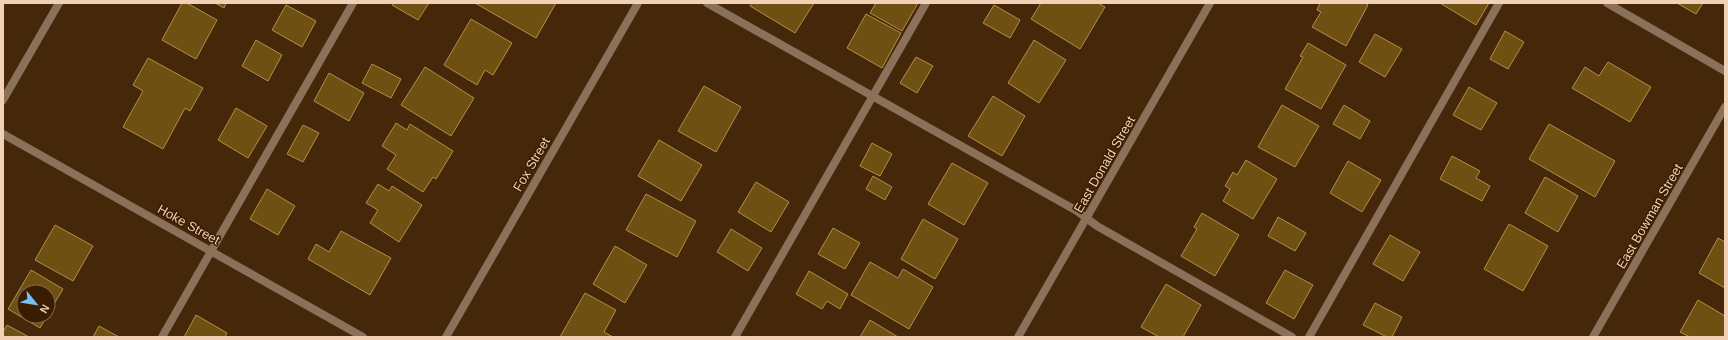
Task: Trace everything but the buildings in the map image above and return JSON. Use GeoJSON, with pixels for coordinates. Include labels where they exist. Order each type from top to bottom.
{"type":"FeatureCollection","features":[{"type":"Feature","properties":{"kind":"street"},"geometry":{"type":"LineString","coordinates":[[3,100],[58,3]]}},
{"type":"Feature","properties":{"kind":"street"},"geometry":{"type":"LineString","coordinates":[[162,337],[353,3]]}},
{"type":"Feature","properties":{"kind":"street","name":"Fox Street"},"geometry":{"type":"LineString","coordinates":[[446,337],[638,3]]}},
{"type":"Feature","properties":{"kind":"street"},"geometry":{"type":"LineString","coordinates":[[707,3],[1077,211],[1097,226],[1292,337]]}},
{"type":"Feature","properties":{"kind":"street"},"geometry":{"type":"LineString","coordinates":[[735,337],[926,3]]}},
{"type":"Feature","properties":{"kind":"street","name":"East Donald Street"},"geometry":{"type":"LineString","coordinates":[[1018,337],[1210,3]]}},
{"type":"Feature","properties":{"kind":"street"},"geometry":{"type":"LineString","coordinates":[[1309,337],[1499,3]]}},
{"type":"Feature","properties":{"kind":"street"},"geometry":{"type":"LineString","coordinates":[[1608,3],[1725,71]]}},
{"type":"Feature","properties":{"kind":"street","name":"East Bowman Street"},"geometry":{"type":"LineString","coordinates":[[1593,337],[1725,107]]}},
{"type":"Feature","properties":{"kind":"street","name":"Hoke Street"},"geometry":{"type":"LineString","coordinates":[[3,134],[363,337]]}}]}
